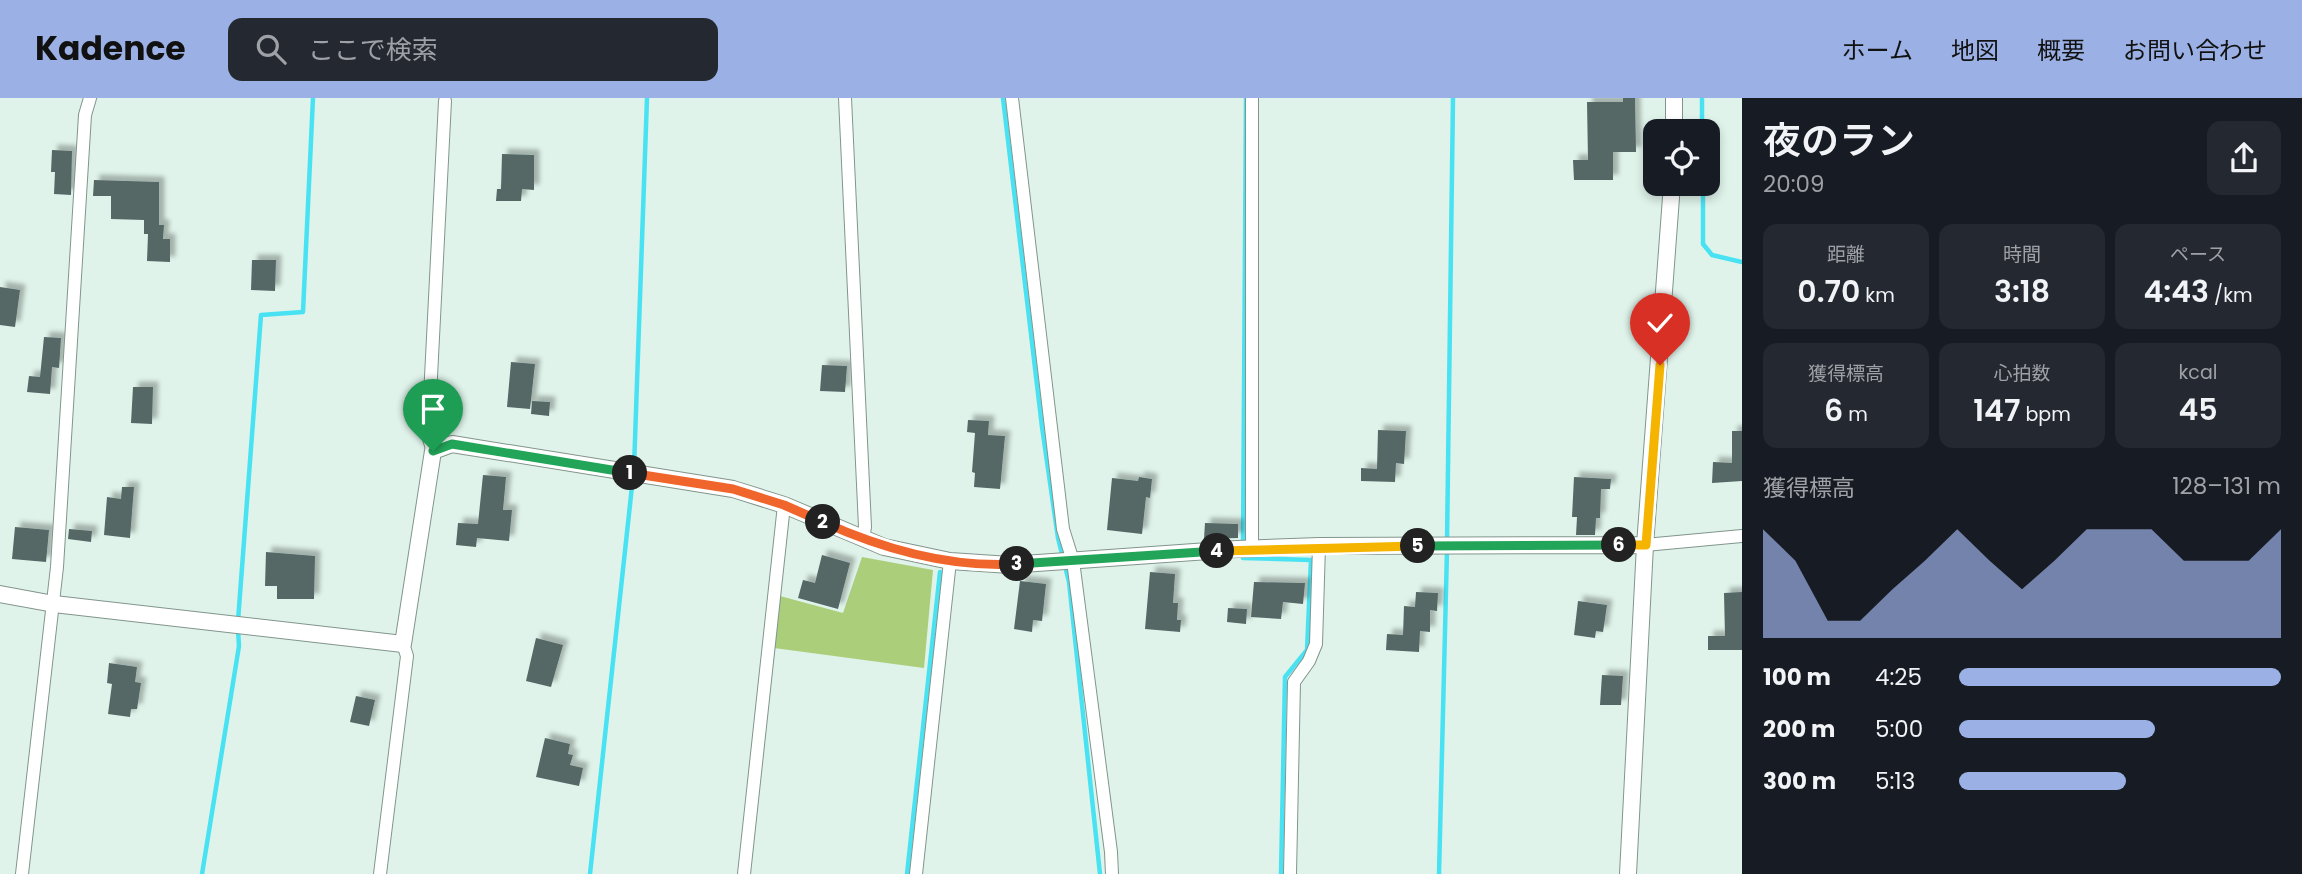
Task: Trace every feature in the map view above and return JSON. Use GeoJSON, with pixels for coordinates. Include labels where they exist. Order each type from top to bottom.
{"type":"FeatureCollection","features":[{"type":"Feature","properties":{"kind":"street"},"geometry":{"type":"LineString","coordinates":[[22,874],[54,604],[85,115],[90,98]]}},
{"type":"Feature","properties":{"kind":"street"},"geometry":{"type":"LineString","coordinates":[[845,98],[863,539]]}},
{"type":"Feature","properties":{"kind":"street"},"geometry":{"type":"LineString","coordinates":[[1012,98],[1067,562],[1111,852],[1112,874]]}},
{"type":"Feature","properties":{"kind":"street"},"geometry":{"type":"LineString","coordinates":[[1246,549],[1252,98]]}},
{"type":"Feature","properties":{"kind":"street"},"geometry":{"type":"LineString","coordinates":[[1674,98],[1674,119]]}},
{"type":"Feature","properties":{"kind":"street"},"geometry":{"type":"LineString","coordinates":[[380,874],[407,656],[403,644],[433,451],[428,436],[445,101]]}},
{"type":"Feature","properties":{"kind":"street"},"geometry":{"type":"LineString","coordinates":[[1628,874],[1646,545],[1671,196]]}},
{"type":"Feature","properties":{"kind":"street"},"geometry":{"type":"LineString","coordinates":[[433,451],[452,444],[733,489],[784,505],[863,539],[906,553],[950,561],[1010,565],[1246,549],[1646,545],[1742,536]]}},
{"type":"Feature","properties":{"kind":"street"},"geometry":{"type":"LineString","coordinates":[[744,874],[784,505]]}},
{"type":"Feature","properties":{"kind":"street"},"geometry":{"type":"LineString","coordinates":[[1290,874],[1294,682],[1309,661],[1316,644],[1319,547]]}},
{"type":"Feature","properties":{"kind":"street"},"geometry":{"type":"LineString","coordinates":[[916,874],[950,561]]}},
{"type":"Feature","properties":{"kind":"street"},"geometry":{"type":"LineString","coordinates":[[0,594],[54,604],[403,644]]}},
{"type":"Feature","properties":{"kind":"green space"},"geometry":{"type":"Polygon","coordinates":[[[862,557],[933,570],[924,668],[774,648],[780,596],[843,613],[862,557]]]}},
{"type":"Feature","properties":{"kind":"building"},"geometry":{"type":"Polygon","coordinates":[[[1623,98],[1635,98],[1636,152],[1613,152],[1613,180],[1574,180],[1573,160],[1588,160],[1587,102],[1623,102],[1623,98]]]}},
{"type":"Feature","properties":{"kind":"building"},"geometry":{"type":"Polygon","coordinates":[[[52,150],[72,151],[71,195],[54,194],[52,150]]]}},
{"type":"Feature","properties":{"kind":"building"},"geometry":{"type":"Polygon","coordinates":[[[502,154],[534,155],[534,190],[522,189],[521,201],[496,201],[497,189],[501,189],[502,154]]]}},
{"type":"Feature","properties":{"kind":"building"},"geometry":{"type":"Polygon","coordinates":[[[94,180],[159,182],[159,225],[164,225],[163,239],[170,239],[170,262],[147,261],[148,234],[144,234],[144,220],[111,219],[111,196],[93,196],[94,180]]]}},
{"type":"Feature","properties":{"kind":"building"},"geometry":{"type":"Polygon","coordinates":[[[252,260],[276,260],[275,291],[251,290],[252,260]]]}},
{"type":"Feature","properties":{"kind":"building"},"geometry":{"type":"Polygon","coordinates":[[[0,287],[20,290],[15,327],[0,325],[0,287]]]}},
{"type":"Feature","properties":{"kind":"building"},"geometry":{"type":"Polygon","coordinates":[[[44,337],[61,338],[59,368],[52,367],[50,394],[27,392],[29,376],[40,377],[44,337]]]}},
{"type":"Feature","properties":{"kind":"building"},"geometry":{"type":"Polygon","coordinates":[[[511,362],[535,364],[530,409],[507,407],[511,362]]]}},
{"type":"Feature","properties":{"kind":"building"},"geometry":{"type":"Polygon","coordinates":[[[822,365],[847,366],[845,392],[820,391],[822,365]]]}},
{"type":"Feature","properties":{"kind":"building"},"geometry":{"type":"Polygon","coordinates":[[[133,387],[153,387],[152,424],[131,423],[133,387]]]}},
{"type":"Feature","properties":{"kind":"building"},"geometry":{"type":"Polygon","coordinates":[[[532,401],[550,402],[549,416],[531,414],[532,401]]]}},
{"type":"Feature","properties":{"kind":"building"},"geometry":{"type":"Polygon","coordinates":[[[968,420],[989,421],[988,435],[1005,436],[1000,489],[974,487],[975,473],[972,472],[975,433],[967,432],[968,420]]]}},
{"type":"Feature","properties":{"kind":"building"},"geometry":{"type":"Polygon","coordinates":[[[1378,430],[1406,431],[1404,464],[1396,463],[1395,482],[1361,481],[1361,468],[1377,469],[1378,430]]]}},
{"type":"Feature","properties":{"kind":"building"},"geometry":{"type":"Polygon","coordinates":[[[1732,431],[1742,431],[1742,481],[1712,483],[1713,462],[1732,463],[1732,431]]]}},
{"type":"Feature","properties":{"kind":"building"},"geometry":{"type":"Polygon","coordinates":[[[483,475],[506,477],[503,510],[512,510],[509,541],[477,538],[476,547],[456,545],[458,523],[478,524],[483,475]]]}},
{"type":"Feature","properties":{"kind":"building"},"geometry":{"type":"Polygon","coordinates":[[[1139,477],[1152,479],[1150,498],[1146,497],[1142,534],[1107,530],[1112,478],[1138,481],[1139,477]]]}},
{"type":"Feature","properties":{"kind":"building"},"geometry":{"type":"Polygon","coordinates":[[[1574,477],[1611,479],[1610,489],[1601,489],[1600,518],[1596,518],[1595,535],[1576,535],[1577,517],[1572,517],[1574,477]]]}},
{"type":"Feature","properties":{"kind":"building"},"geometry":{"type":"Polygon","coordinates":[[[122,487],[134,487],[130,538],[104,535],[107,497],[121,499],[122,487]]]}},
{"type":"Feature","properties":{"kind":"building"},"geometry":{"type":"Polygon","coordinates":[[[1205,523],[1238,524],[1238,538],[1204,539],[1205,523]]]}},
{"type":"Feature","properties":{"kind":"building"},"geometry":{"type":"Polygon","coordinates":[[[15,527],[49,530],[46,562],[12,559],[15,527]]]}},
{"type":"Feature","properties":{"kind":"building"},"geometry":{"type":"Polygon","coordinates":[[[69,529],[92,531],[91,542],[68,539],[69,529]]]}},
{"type":"Feature","properties":{"kind":"building"},"geometry":{"type":"Polygon","coordinates":[[[266,552],[315,556],[314,599],[277,599],[277,586],[265,586],[266,552]]]}},
{"type":"Feature","properties":{"kind":"building"},"geometry":{"type":"Polygon","coordinates":[[[822,555],[850,563],[838,609],[798,598],[803,580],[815,583],[822,555]]]}},
{"type":"Feature","properties":{"kind":"building"},"geometry":{"type":"Polygon","coordinates":[[[1150,572],[1175,574],[1173,603],[1178,603],[1177,620],[1181,620],[1180,632],[1145,629],[1150,572]]]}},
{"type":"Feature","properties":{"kind":"building"},"geometry":{"type":"Polygon","coordinates":[[[1020,581],[1046,584],[1042,621],[1033,620],[1032,632],[1014,629],[1020,581]]]}},
{"type":"Feature","properties":{"kind":"building"},"geometry":{"type":"Polygon","coordinates":[[[1254,582],[1305,583],[1303,604],[1283,602],[1281,619],[1251,617],[1254,582]]]}},
{"type":"Feature","properties":{"kind":"building"},"geometry":{"type":"Polygon","coordinates":[[[1416,592],[1438,593],[1437,611],[1430,610],[1430,632],[1420,631],[1419,652],[1386,650],[1387,634],[1403,635],[1404,606],[1415,607],[1416,592]]]}},
{"type":"Feature","properties":{"kind":"building"},"geometry":{"type":"Polygon","coordinates":[[[1742,592],[1742,650],[1708,650],[1708,636],[1725,636],[1724,593],[1742,592]]]}},
{"type":"Feature","properties":{"kind":"building"},"geometry":{"type":"Polygon","coordinates":[[[1578,601],[1607,605],[1603,632],[1596,631],[1595,638],[1574,635],[1578,601]]]}},
{"type":"Feature","properties":{"kind":"building"},"geometry":{"type":"Polygon","coordinates":[[[1228,608],[1247,609],[1246,624],[1227,622],[1228,608]]]}},
{"type":"Feature","properties":{"kind":"building"},"geometry":{"type":"Polygon","coordinates":[[[536,638],[563,645],[551,687],[526,681],[536,638]]]}},
{"type":"Feature","properties":{"kind":"building"},"geometry":{"type":"Polygon","coordinates":[[[109,663],[137,667],[135,682],[141,683],[137,709],[131,709],[130,717],[108,714],[112,684],[107,683],[109,663]]]}},
{"type":"Feature","properties":{"kind":"building"},"geometry":{"type":"Polygon","coordinates":[[[1602,675],[1623,676],[1621,705],[1600,705],[1602,675]]]}},
{"type":"Feature","properties":{"kind":"building"},"geometry":{"type":"Polygon","coordinates":[[[356,696],[375,700],[369,726],[350,722],[356,696]]]}},
{"type":"Feature","properties":{"kind":"building"},"geometry":{"type":"Polygon","coordinates":[[[545,738],[570,744],[568,754],[573,755],[570,765],[583,768],[579,786],[536,777],[545,738]]]}},
{"type":"Feature","properties":{"kind":"waterway"},"geometry":{"type":"LineString","coordinates":[[238,621],[261,315],[303,312],[313,98]]}},
{"type":"Feature","properties":{"kind":"waterway"},"geometry":{"type":"LineString","coordinates":[[634,468],[647,98]]}},
{"type":"Feature","properties":{"kind":"waterway"},"geometry":{"type":"LineString","coordinates":[[1003,98],[1042,427],[1058,538],[1069,582],[1100,874]]}},
{"type":"Feature","properties":{"kind":"waterway"},"geometry":{"type":"LineString","coordinates":[[1243,545],[1246,98]]}},
{"type":"Feature","properties":{"kind":"waterway"},"geometry":{"type":"LineString","coordinates":[[1447,542],[1453,98]]}},
{"type":"Feature","properties":{"kind":"waterway"},"geometry":{"type":"LineString","coordinates":[[1702,98],[1702,119]]}},
{"type":"Feature","properties":{"kind":"waterway"},"geometry":{"type":"LineString","coordinates":[[1703,196],[1703,244],[1712,255],[1742,262]]}},
{"type":"Feature","properties":{"kind":"waterway"},"geometry":{"type":"LineString","coordinates":[[590,874],[633,477]]}},
{"type":"Feature","properties":{"kind":"waterway"},"geometry":{"type":"LineString","coordinates":[[1439,874],[1447,550]]}},
{"type":"Feature","properties":{"kind":"waterway"},"geometry":{"type":"LineString","coordinates":[[1243,554],[1243,558],[1311,560],[1307,650],[1285,677],[1281,874]]}},
{"type":"Feature","properties":{"kind":"waterway"},"geometry":{"type":"LineString","coordinates":[[907,874],[940,572]]}},
{"type":"Feature","properties":{"kind":"waterway"},"geometry":{"type":"LineString","coordinates":[[202,874],[239,646],[238,630]]}},
{"type":"Feature","properties":{"kind":"route"},"geometry":{"type":"LineString","coordinates":[[433,451],[452,444],[733,489],[784,505],[884,547],[950,561],[1010,565],[1248,548],[1646,545],[1660,365]]}}]}
